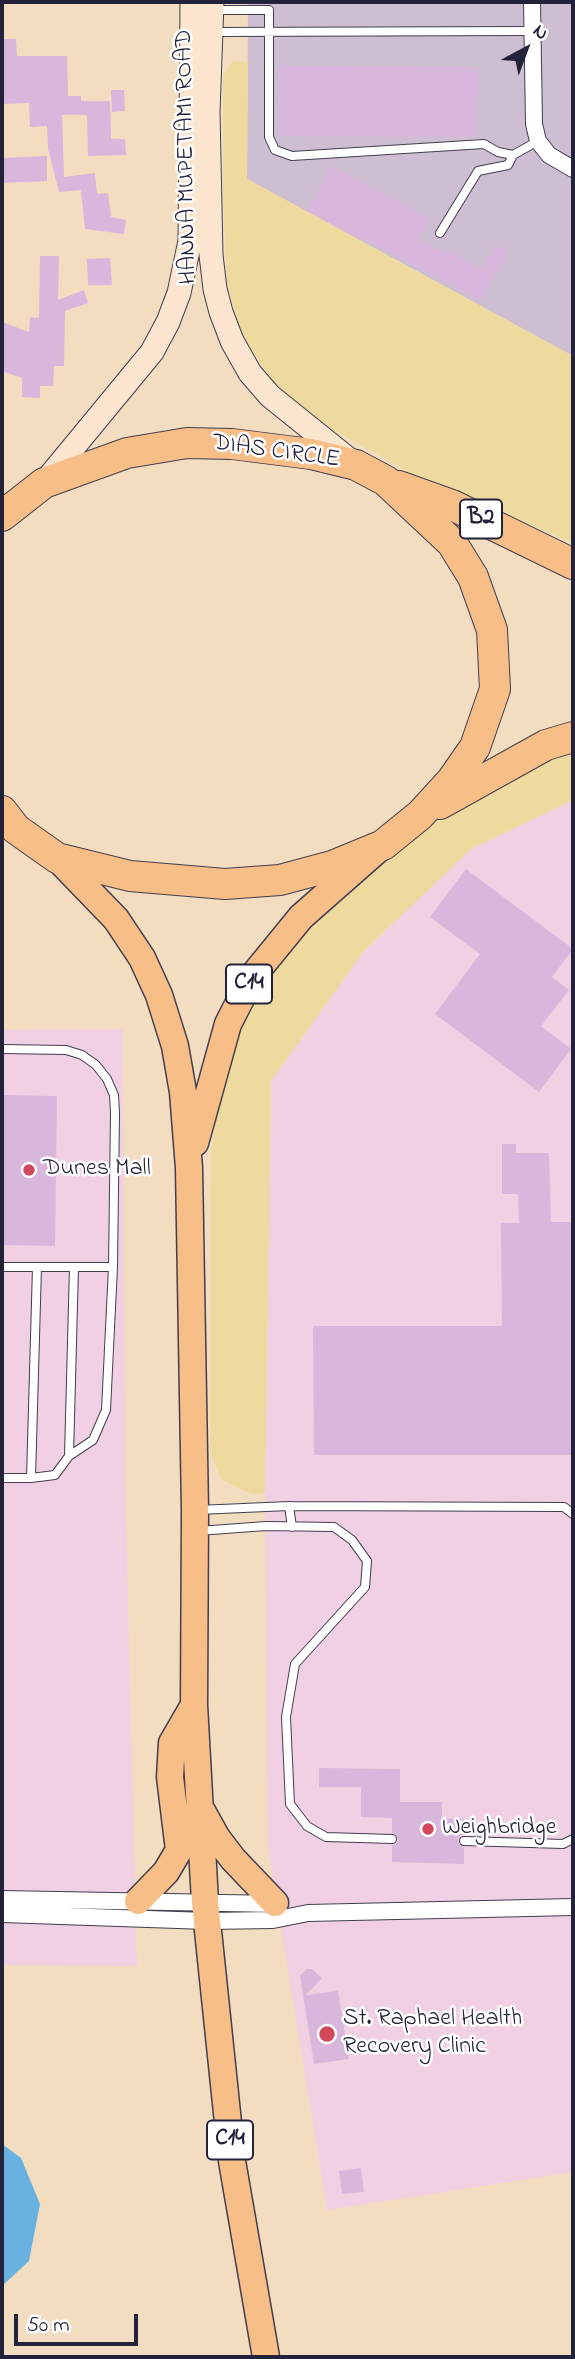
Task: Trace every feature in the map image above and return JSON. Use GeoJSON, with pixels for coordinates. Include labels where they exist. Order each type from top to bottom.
{"type":"FeatureCollection","features":[{"type":"Feature","properties":{"kind":"highway","name":"DIAS CIRCLE"},"geometry":{"type":"LineString","coordinates":[[2,514],[44,483],[127,453],[187,443],[258,447],[311,454],[356,465],[386,481],[452,543],[472,577],[492,631],[495,689],[475,747],[452,779],[420,815],[383,845],[332,866],[280,880],[225,884],[130,876],[57,858],[7,820]]}},
{"type":"Feature","properties":{"kind":"highway","name":"B2"},"geometry":{"type":"LineString","coordinates":[[386,481],[452,505],[573,564]]}},
{"type":"Feature","properties":{"kind":"highway"},"geometry":{"type":"LineString","coordinates":[[420,815],[546,745],[573,737]]}},
{"type":"Feature","properties":{"kind":"main road","name":"HANNA MUPETAMI ROAD"},"geometry":{"type":"LineString","coordinates":[[206,11],[211,255],[221,312],[232,341],[250,373],[270,396],[356,465]]}},
{"type":"Feature","properties":{"kind":"main road","name":"HANNA MUPETAMI ROAD"},"geometry":{"type":"LineString","coordinates":[[44,483],[152,352],[179,293],[190,240],[206,11]]}},
{"type":"Feature","properties":{"kind":"main road","name":"C14"},"geometry":{"type":"LineString","coordinates":[[189,1168],[228,1024],[252,977],[301,917],[383,845]]}},
{"type":"Feature","properties":{"kind":"main road","name":"C14"},"geometry":{"type":"LineString","coordinates":[[57,858],[116,919],[142,958],[159,995],[175,1046],[183,1092],[189,1168],[195,1521],[194,1705],[206,1912],[232,2161],[266,2357]]}},
{"type":"Feature","properties":{"kind":"main road"},"geometry":{"type":"LineString","coordinates":[[138,1901],[161,1877],[179,1850],[170,1777],[172,1742],[194,1705]]}},
{"type":"Feature","properties":{"kind":"main road"},"geometry":{"type":"LineString","coordinates":[[200,1807],[217,1838],[233,1859],[275,1903]]}},
{"type":"Feature","properties":{"kind":"street"},"geometry":{"type":"LineString","coordinates":[[532,2],[534,124],[538,141],[549,155],[573,169]]}},
{"type":"Feature","properties":{"kind":"street"},"geometry":{"type":"LineString","coordinates":[[2,1899],[138,1901],[273,1920],[307,1913],[573,1907]]}},
{"type":"Feature","properties":{"kind":"street"},"geometry":{"type":"LineString","coordinates":[[2,1914],[206,1912],[275,1903],[307,1913]]}},
{"type":"Feature","properties":{"kind":"lane"},"geometry":{"type":"LineString","coordinates":[[206,11],[269,10],[269,137],[275,150],[292,156],[484,145],[513,155]]}},
{"type":"Feature","properties":{"kind":"lane"},"geometry":{"type":"LineString","coordinates":[[206,11],[269,32],[533,31]]}},
{"type":"Feature","properties":{"kind":"lane"},"geometry":{"type":"LineString","coordinates":[[440,233],[478,171],[508,165],[513,155],[538,141]]}},
{"type":"Feature","properties":{"kind":"lane"},"geometry":{"type":"LineString","coordinates":[[2,1049],[65,1050],[82,1055],[96,1065],[107,1079],[114,1095],[115,1113],[113,1267],[106,1410],[93,1440],[69,1456],[55,1475],[2,1478]]}},
{"type":"Feature","properties":{"kind":"lane"},"geometry":{"type":"LineString","coordinates":[[2,1267],[113,1267]]}},
{"type":"Feature","properties":{"kind":"lane"},"geometry":{"type":"LineString","coordinates":[[31,1478],[37,1267]]}},
{"type":"Feature","properties":{"kind":"lane"},"geometry":{"type":"LineString","coordinates":[[69,1456],[74,1267]]}},
{"type":"Feature","properties":{"kind":"lane"},"geometry":{"type":"LineString","coordinates":[[195,1521],[289,1506],[564,1507],[573,1514]]}},
{"type":"Feature","properties":{"kind":"lane"},"geometry":{"type":"LineString","coordinates":[[289,1506],[292,1527]]}},
{"type":"Feature","properties":{"kind":"lane"},"geometry":{"type":"LineString","coordinates":[[195,1521],[334,1527],[352,1539],[367,1561],[365,1587],[295,1664],[286,1717],[290,1804],[307,1826],[326,1837],[392,1839]]}},
{"type":"Feature","properties":{"kind":"lane"},"geometry":{"type":"LineString","coordinates":[[464,1841],[563,1844],[573,1839]]}},
{"type":"Feature","properties":{"kind":"shaded area"},"geometry":{"type":"Polygon","coordinates":[[[248,2],[573,2],[573,356],[247,179],[248,2]]]}},
{"type":"Feature","properties":{"kind":"shaded area"},"geometry":{"type":"Polygon","coordinates":[[[573,800],[573,2172],[327,2210],[268,1848],[265,1493],[271,1081],[364,951],[471,849],[573,800]]]}},
{"type":"Feature","properties":{"kind":"shaded area","name":"Dunes Mall"},"geometry":{"type":"Polygon","coordinates":[[[123,1029],[125,1480],[137,1966],[2,1965],[2,1030],[123,1029]]]}},
{"type":"Feature","properties":{"kind":"sand"},"geometry":{"type":"Polygon","coordinates":[[[234,61],[248,62],[247,179],[573,356],[573,543],[412,474],[333,430],[287,395],[269,376],[241,333],[227,282],[223,201],[223,78],[234,61]]]}},
{"type":"Feature","properties":{"kind":"sand"},"geometry":{"type":"Polygon","coordinates":[[[573,743],[573,800],[471,849],[364,951],[271,1081],[265,1493],[244,1491],[221,1479],[210,1453],[211,1154],[229,1035],[299,929],[414,835],[503,780],[573,743]]]}},
{"type":"Feature","properties":{"kind":"water"},"geometry":{"type":"Polygon","coordinates":[[[2,2144],[21,2158],[40,2204],[29,2261],[2,2286],[2,2144]]]}},
{"type":"Feature","properties":{"kind":"building"},"geometry":{"type":"Polygon","coordinates":[[[2,39],[16,39],[17,56],[67,56],[68,96],[81,96],[81,101],[110,101],[111,139],[125,139],[126,155],[88,156],[87,115],[62,115],[64,177],[95,173],[97,194],[108,193],[111,217],[126,220],[124,234],[85,229],[81,190],[59,192],[48,149],[47,126],[30,127],[29,103],[2,104],[2,39]]]}},
{"type":"Feature","properties":{"kind":"building"},"geometry":{"type":"Polygon","coordinates":[[[279,65],[477,67],[476,137],[278,136],[279,65]]]}},
{"type":"Feature","properties":{"kind":"building"},"geometry":{"type":"Polygon","coordinates":[[[111,90],[124,90],[125,111],[112,112],[111,90]]]}},
{"type":"Feature","properties":{"kind":"building"},"geometry":{"type":"Polygon","coordinates":[[[47,156],[47,181],[2,183],[2,158],[47,156]]]}},
{"type":"Feature","properties":{"kind":"building"},"geometry":{"type":"Polygon","coordinates":[[[332,166],[430,219],[419,240],[443,252],[445,249],[482,269],[495,245],[507,251],[481,301],[307,211],[332,166]]]}},
{"type":"Feature","properties":{"kind":"building"},"geometry":{"type":"Polygon","coordinates":[[[40,256],[59,256],[58,300],[84,290],[88,303],[65,311],[64,366],[54,366],[53,386],[40,386],[40,398],[22,397],[22,378],[2,371],[2,322],[29,332],[30,317],[39,318],[40,256]]]}},
{"type":"Feature","properties":{"kind":"building"},"geometry":{"type":"Polygon","coordinates":[[[110,258],[112,285],[88,285],[87,259],[110,258]]]}},
{"type":"Feature","properties":{"kind":"building"},"geometry":{"type":"Polygon","coordinates":[[[466,869],[573,949],[552,977],[569,990],[541,1026],[571,1049],[539,1092],[435,1014],[480,954],[430,917],[466,869]]]}},
{"type":"Feature","properties":{"kind":"building","name":"Dunes Mall"},"geometry":{"type":"Polygon","coordinates":[[[2,1095],[57,1096],[55,1246],[2,1245],[2,1095]]]}},
{"type":"Feature","properties":{"kind":"building"},"geometry":{"type":"Polygon","coordinates":[[[502,1144],[516,1144],[516,1153],[549,1153],[551,1222],[572,1222],[573,1455],[314,1455],[313,1326],[502,1326],[501,1223],[519,1223],[518,1194],[502,1194],[502,1144]]]}},
{"type":"Feature","properties":{"kind":"building","name":"Weighbridge"},"geometry":{"type":"Polygon","coordinates":[[[319,1768],[400,1769],[400,1802],[442,1802],[442,1818],[464,1819],[464,1834],[458,1841],[464,1848],[464,1864],[392,1862],[392,1846],[398,1839],[392,1832],[392,1818],[361,1817],[361,1787],[319,1787],[319,1768]]]}},
{"type":"Feature","properties":{"kind":"building"},"geometry":{"type":"Polygon","coordinates":[[[306,1969],[312,1969],[322,1978],[306,1995],[338,1991],[349,2059],[314,2064],[300,1976],[306,1969]]]}},
{"type":"Feature","properties":{"kind":"building"},"geometry":{"type":"Polygon","coordinates":[[[361,2168],[364,2192],[342,2194],[339,2171],[361,2168]]]}},
{"type":"Feature","properties":{"kind":"place","name":"Dunes Mall"},"geometry":{"type":"Point","coordinates":[29,1170]}},
{"type":"Feature","properties":{"kind":"place","name":"Weighbridge"},"geometry":{"type":"Point","coordinates":[428,1829]}},
{"type":"Feature","properties":{"kind":"place","name":"St. Raphael Health Recovery Clinic"},"geometry":{"type":"Point","coordinates":[327,2034]}}]}
